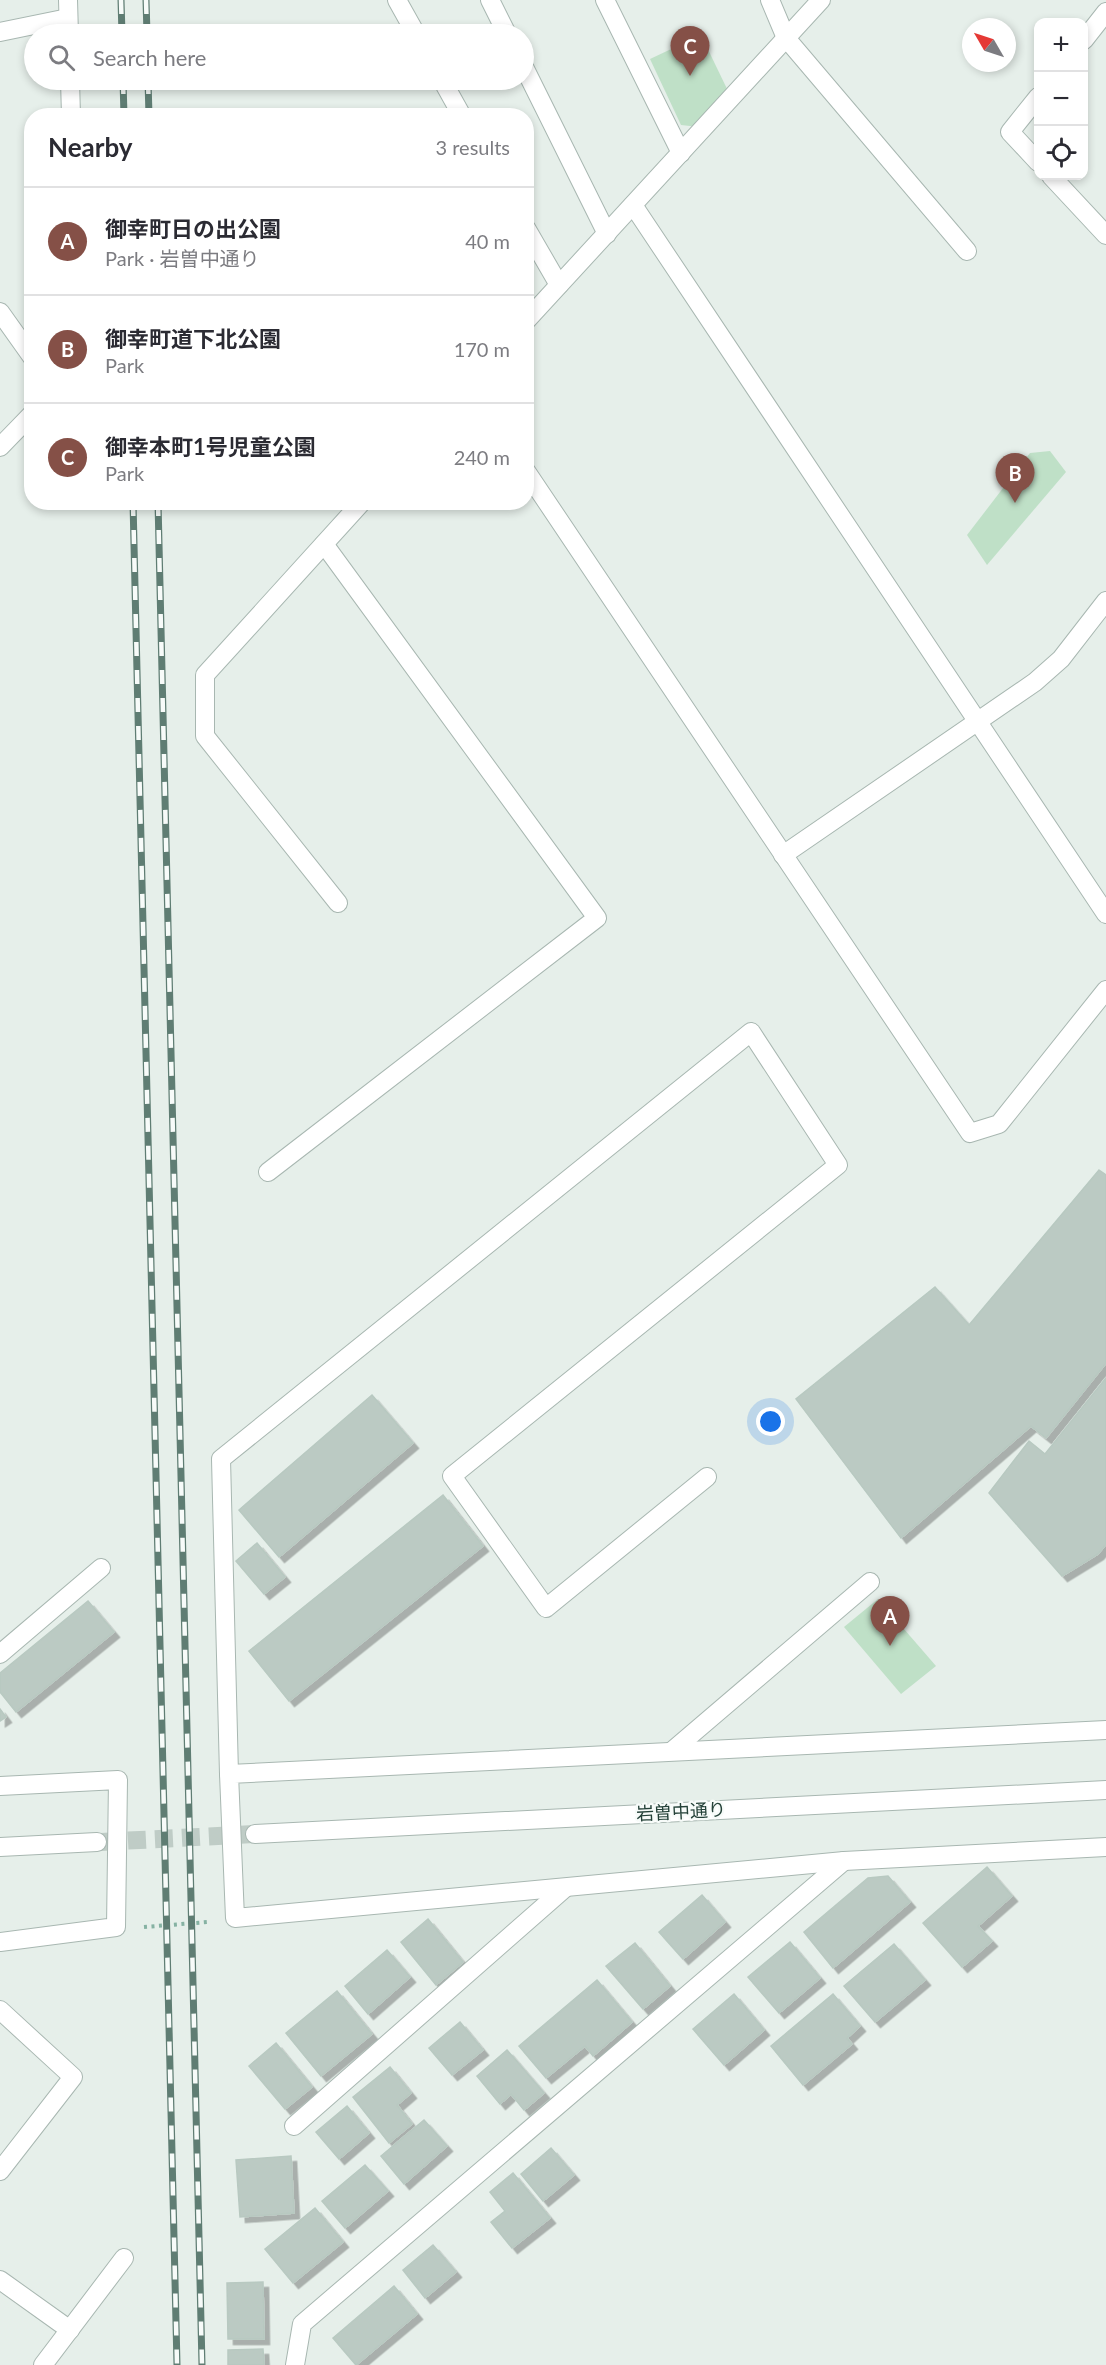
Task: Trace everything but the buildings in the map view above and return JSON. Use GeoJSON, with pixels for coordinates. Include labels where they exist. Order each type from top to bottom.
{"type":"FeatureCollection","features":[{"type":"Feature","properties":{"kind":"street"},"geometry":{"type":"LineString","coordinates":[[68,0],[69,24]]}},
{"type":"Feature","properties":{"kind":"street"},"geometry":{"type":"LineString","coordinates":[[397,0],[410,24]]}},
{"type":"Feature","properties":{"kind":"street"},"geometry":{"type":"LineString","coordinates":[[490,0],[502,24]]}},
{"type":"Feature","properties":{"kind":"street"},"geometry":{"type":"LineString","coordinates":[[605,0],[681,153]]}},
{"type":"Feature","properties":{"kind":"street"},"geometry":{"type":"LineString","coordinates":[[770,0],[786,38],[967,251]]}},
{"type":"Feature","properties":{"kind":"street"},"geometry":{"type":"LineString","coordinates":[[534,312],[821,0]]}},
{"type":"Feature","properties":{"kind":"street"},"geometry":{"type":"LineString","coordinates":[[1088,34],[1106,12]]}},
{"type":"Feature","properties":{"kind":"street"},"geometry":{"type":"LineString","coordinates":[[0,32],[24,30]]}},
{"type":"Feature","properties":{"kind":"street"},"geometry":{"type":"LineString","coordinates":[[534,87],[607,234]]}},
{"type":"Feature","properties":{"kind":"street"},"geometry":{"type":"LineString","coordinates":[[70,90],[71,108]]}},
{"type":"Feature","properties":{"kind":"street"},"geometry":{"type":"LineString","coordinates":[[448,90],[458,108]]}},
{"type":"Feature","properties":{"kind":"street"},"geometry":{"type":"LineString","coordinates":[[1034,102],[1010,132],[1034,158]]}},
{"type":"Feature","properties":{"kind":"street"},"geometry":{"type":"LineString","coordinates":[[1055,180],[1106,235]]}},
{"type":"Feature","properties":{"kind":"street"},"geometry":{"type":"LineString","coordinates":[[633,205],[979,720],[1106,914]]}},
{"type":"Feature","properties":{"kind":"street"},"geometry":{"type":"LineString","coordinates":[[534,242],[559,285]]}},
{"type":"Feature","properties":{"kind":"street"},"geometry":{"type":"LineString","coordinates":[[0,312],[24,346]]}},
{"type":"Feature","properties":{"kind":"street"},"geometry":{"type":"LineString","coordinates":[[0,447],[24,422]]}},
{"type":"Feature","properties":{"kind":"street"},"geometry":{"type":"LineString","coordinates":[[534,483],[970,1133],[999,1124],[1106,990]]}},
{"type":"Feature","properties":{"kind":"street"},"geometry":{"type":"LineString","coordinates":[[338,903],[205,736],[205,675],[355,510]]}},
{"type":"Feature","properties":{"kind":"street"},"geometry":{"type":"LineString","coordinates":[[268,1172],[597,918],[324,544]]}},
{"type":"Feature","properties":{"kind":"street"},"geometry":{"type":"LineString","coordinates":[[783,855],[1035,682],[1060,659],[1106,601]]}},
{"type":"Feature","properties":{"kind":"street"},"geometry":{"type":"LineString","coordinates":[[707,1477],[546,1608],[452,1476],[838,1165],[751,1032],[221,1459],[235,1918],[844,1861],[1106,1847]]}},
{"type":"Feature","properties":{"kind":"street"},"geometry":{"type":"LineString","coordinates":[[0,1654],[101,1568]]}},
{"type":"Feature","properties":{"kind":"street"},"geometry":{"type":"LineString","coordinates":[[672,1751],[870,1582]]}},
{"type":"Feature","properties":{"kind":"street"},"geometry":{"type":"LineString","coordinates":[[229,1774],[1106,1730]]}},
{"type":"Feature","properties":{"kind":"street"},"geometry":{"type":"LineString","coordinates":[[0,1786],[118,1780],[117,1927],[0,1942]]}},
{"type":"Feature","properties":{"kind":"street","name":"岩曽中通り"},"geometry":{"type":"LineString","coordinates":[[255,1834],[1106,1790]]}},
{"type":"Feature","properties":{"kind":"street"},"geometry":{"type":"LineString","coordinates":[[0,1847],[97,1842]]}},
{"type":"Feature","properties":{"kind":"street"},"geometry":{"type":"LineString","coordinates":[[295,2365],[302,2324],[844,1861]]}},
{"type":"Feature","properties":{"kind":"street"},"geometry":{"type":"LineString","coordinates":[[294,2126],[565,1888]]}},
{"type":"Feature","properties":{"kind":"street"},"geometry":{"type":"LineString","coordinates":[[0,2010],[73,2077],[0,2171]]}},
{"type":"Feature","properties":{"kind":"street"},"geometry":{"type":"LineString","coordinates":[[43,2365],[124,2258]]}},
{"type":"Feature","properties":{"kind":"street"},"geometry":{"type":"LineString","coordinates":[[0,2280],[70,2330]]}},
{"type":"Feature","properties":{"kind":"path"},"geometry":{"type":"LineString","coordinates":[[117,1927],[175,1926],[235,1918]]}},
{"type":"Feature","properties":{"kind":"green space"},"geometry":{"type":"Polygon","coordinates":[[[701,35],[729,93],[699,127],[681,125],[650,59],[701,35]]]}},
{"type":"Feature","properties":{"kind":"green space"},"geometry":{"type":"Polygon","coordinates":[[[1050,451],[1066,472],[987,565],[967,535],[1030,453],[1050,451]]]}},
{"type":"Feature","properties":{"kind":"green space"},"geometry":{"type":"Polygon","coordinates":[[[878,1599],[936,1666],[901,1694],[844,1627],[878,1599]]]}},
{"type":"Feature","properties":{"kind":"tunnel"},"geometry":{"type":"LineString","coordinates":[[101,1842],[255,1834]]}},
{"type":"Feature","properties":{"kind":"railway"},"geometry":{"type":"LineString","coordinates":[[121,0],[122,24]]}},
{"type":"Feature","properties":{"kind":"railway"},"geometry":{"type":"LineString","coordinates":[[146,0],[147,24]]}},
{"type":"Feature","properties":{"kind":"railway"},"geometry":{"type":"LineString","coordinates":[[123,90],[124,108]]}},
{"type":"Feature","properties":{"kind":"railway"},"geometry":{"type":"LineString","coordinates":[[148,90],[149,108]]}},
{"type":"Feature","properties":{"kind":"railway"},"geometry":{"type":"LineString","coordinates":[[133,510],[177,2365]]}},
{"type":"Feature","properties":{"kind":"railway"},"geometry":{"type":"LineString","coordinates":[[158,510],[202,2365]]}},
{"type":"Feature","properties":{"kind":"place","name":"御幸本町1号児童公園"},"geometry":{"type":"Point","coordinates":[690,76]}},
{"type":"Feature","properties":{"kind":"place","name":"御幸町道下北公園"},"geometry":{"type":"Point","coordinates":[1015,503]}},
{"type":"Feature","properties":{"kind":"place","name":"御幸町日の出公園"},"geometry":{"type":"Point","coordinates":[890,1646]}}]}
